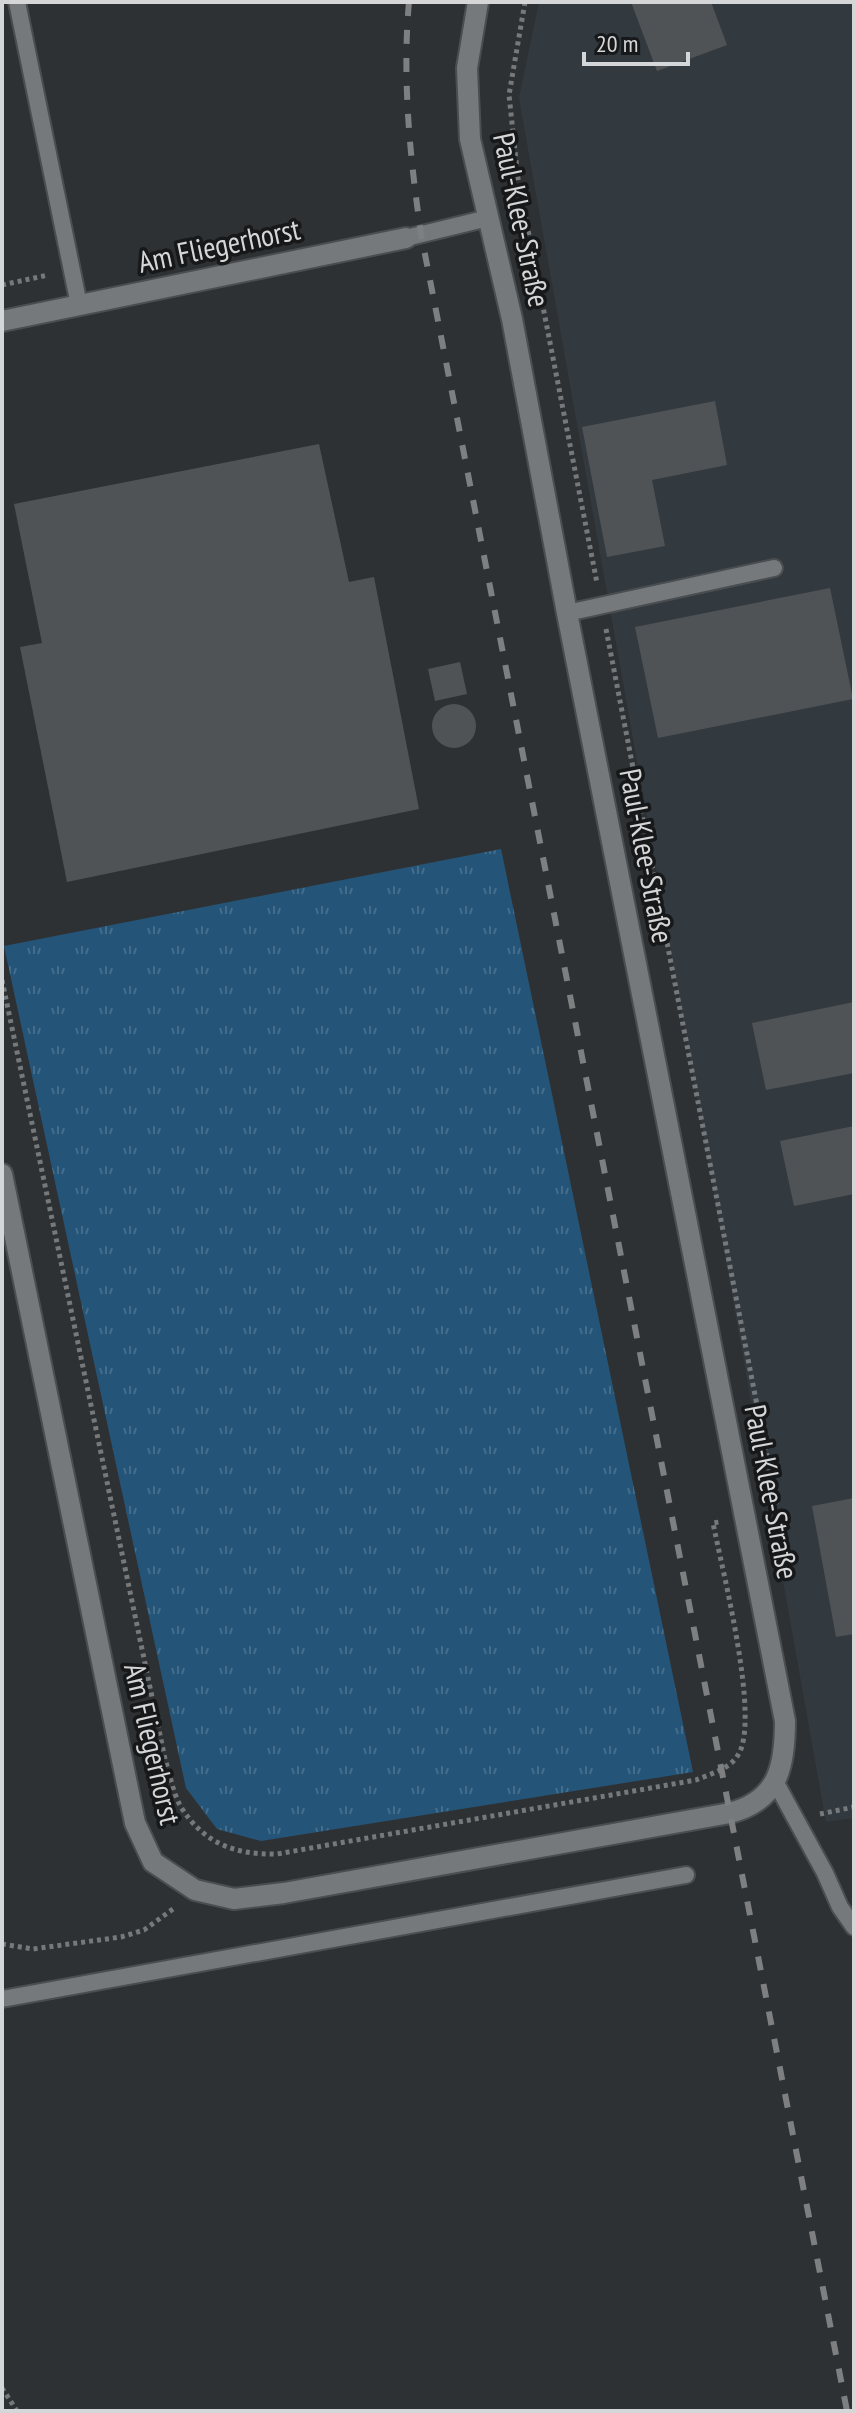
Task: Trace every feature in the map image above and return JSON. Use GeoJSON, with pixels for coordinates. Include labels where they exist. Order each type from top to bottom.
{"type":"FeatureCollection","features":[{"type":"Feature","properties":{"kind":"street","name":"Paul-Klee-Straße"},"geometry":{"type":"LineString","coordinates":[[478,2],[467,68],[470,139],[512,319],[785,1721],[785,1756],[776,1783]]}},
{"type":"Feature","properties":{"kind":"street","name":"Am Fliegerhorst"},"geometry":{"type":"LineString","coordinates":[[2,321],[406,238]]}},
{"type":"Feature","properties":{"kind":"street","name":"Am Fliegerhorst"},"geometry":{"type":"LineString","coordinates":[[2,329],[45,312]]}},
{"type":"Feature","properties":{"kind":"street","name":"Am Fliegerhorst"},"geometry":{"type":"LineString","coordinates":[[2,1174],[135,1823],[153,1862],[195,1890],[234,1899],[284,1893],[719,1815],[750,1806],[776,1783]]}},
{"type":"Feature","properties":{"kind":"lane"},"geometry":{"type":"LineString","coordinates":[[17,2],[79,305]]}},
{"type":"Feature","properties":{"kind":"lane"},"geometry":{"type":"LineString","coordinates":[[406,238],[488,218]]}},
{"type":"Feature","properties":{"kind":"lane"},"geometry":{"type":"LineString","coordinates":[[567,613],[774,568]]}},
{"type":"Feature","properties":{"kind":"lane"},"geometry":{"type":"LineString","coordinates":[[776,1783],[840,1907],[854,1927]]}},
{"type":"Feature","properties":{"kind":"lane"},"geometry":{"type":"LineString","coordinates":[[2,1999],[686,1875]]}},
{"type":"Feature","properties":{"kind":"path"},"geometry":{"type":"LineString","coordinates":[[2,980],[165,1759],[180,1805],[199,1831],[224,1846],[248,1855],[277,1854],[696,1780],[721,1770],[738,1757],[746,1734],[745,1691],[713,1523],[777,1508],[518,179],[509,95],[525,2]]}},
{"type":"Feature","properties":{"kind":"path"},"geometry":{"type":"LineString","coordinates":[[2,285],[73,269]]}},
{"type":"Feature","properties":{"kind":"path"},"geometry":{"type":"LineString","coordinates":[[2,1944],[33,1949],[121,1937],[144,1930],[195,1890]]}},
{"type":"Feature","properties":{"kind":"path"},"geometry":{"type":"LineString","coordinates":[[2,2388],[17,2411]]}},
{"type":"Feature","properties":{"kind":"shaded area"},"geometry":{"type":"Polygon","coordinates":[[[539,2],[854,2],[854,1818],[826,1822],[519,98],[539,2]]]}},
{"type":"Feature","properties":{"kind":"green space"},"geometry":{"type":"Polygon","coordinates":[[[501,849],[693,1772],[261,1841],[217,1829],[186,1788],[4,946],[501,849]]]}},
{"type":"Feature","properties":{"kind":"building"},"geometry":{"type":"Polygon","coordinates":[[[631,2],[711,2],[727,45],[657,71],[631,2]]]}},
{"type":"Feature","properties":{"kind":"building"},"geometry":{"type":"Polygon","coordinates":[[[715,401],[727,465],[652,480],[665,546],[607,557],[582,427],[715,401]]]}},
{"type":"Feature","properties":{"kind":"building"},"geometry":{"type":"Polygon","coordinates":[[[319,444],[349,582],[374,577],[419,809],[67,882],[20,647],[42,643],[14,504],[319,444]]]}},
{"type":"Feature","properties":{"kind":"building"},"geometry":{"type":"Polygon","coordinates":[[[830,588],[853,699],[658,738],[635,627],[830,588]]]}},
{"type":"Feature","properties":{"kind":"building"},"geometry":{"type":"Polygon","coordinates":[[[460,662],[467,694],[435,701],[428,669],[460,662]]]}},
{"type":"Feature","properties":{"kind":"building"},"geometry":{"type":"Polygon","coordinates":[[[454,704],[469,711],[476,726],[469,741],[454,748],[439,741],[432,726],[439,711],[454,704]]]}},
{"type":"Feature","properties":{"kind":"building"},"geometry":{"type":"Polygon","coordinates":[[[854,1002],[854,1073],[766,1090],[752,1023],[854,1002]]]}},
{"type":"Feature","properties":{"kind":"building"},"geometry":{"type":"Polygon","coordinates":[[[854,1126],[854,1194],[794,1206],[780,1141],[854,1126]]]}},
{"type":"Feature","properties":{"kind":"building"},"geometry":{"type":"Polygon","coordinates":[[[854,1498],[854,1634],[836,1637],[812,1506],[854,1498]]]}},
{"type":"Feature","properties":{"kind":"railway"},"geometry":{"type":"LineString","coordinates":[[409,2],[406,60],[408,118],[421,234],[847,2411]]}}]}
